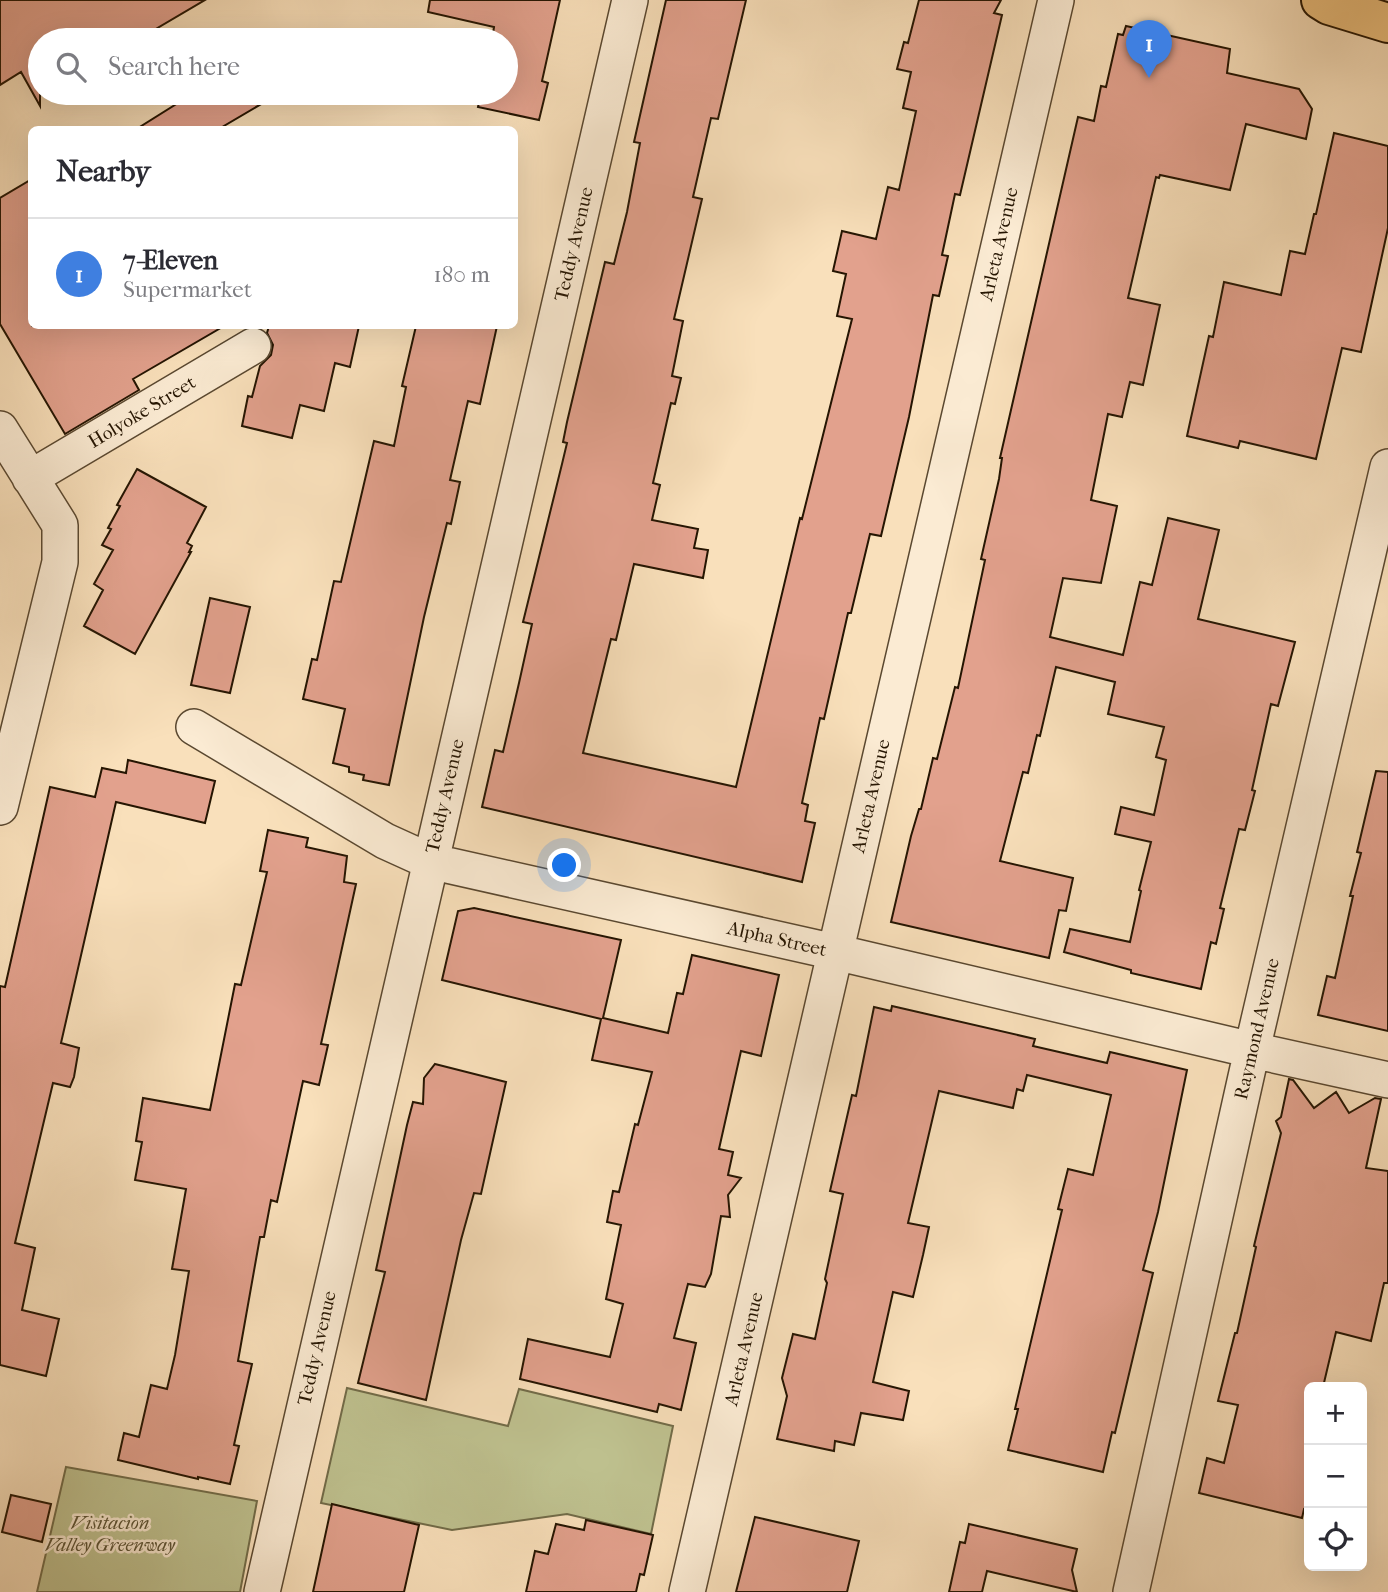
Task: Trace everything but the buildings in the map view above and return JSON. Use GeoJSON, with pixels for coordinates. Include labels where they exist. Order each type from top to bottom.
{"type":"FeatureCollection","features":[{"type":"Feature","properties":{"kind":"main road"},"geometry":{"type":"LineString","coordinates":[[1321,0],[1329,5],[1388,23]]}},
{"type":"Feature","properties":{"kind":"main road"},"geometry":{"type":"LineString","coordinates":[[1381,0],[1388,4]]}},
{"type":"Feature","properties":{"kind":"street","name":"Teddy Avenue"},"geometry":{"type":"LineString","coordinates":[[262,1592],[630,0]]}},
{"type":"Feature","properties":{"kind":"street","name":"Arleta Avenue"},"geometry":{"type":"LineString","coordinates":[[687,1592],[1055,0]]}},
{"type":"Feature","properties":{"kind":"street","name":"Holyoke Street"},"geometry":{"type":"LineString","coordinates":[[30,478],[253,345]]}},
{"type":"Feature","properties":{"kind":"street"},"geometry":{"type":"LineString","coordinates":[[0,429],[60,525],[60,562],[0,807]]}},
{"type":"Feature","properties":{"kind":"street","name":"Raymond Avenue"},"geometry":{"type":"LineString","coordinates":[[1131,1592],[1252,1050],[1388,467]]}},
{"type":"Feature","properties":{"kind":"street","name":"Alpha Street"},"geometry":{"type":"LineString","coordinates":[[194,727],[385,841],[429,861],[835,951],[1388,1080]]}},
{"type":"Feature","properties":{"kind":"green space"},"geometry":{"type":"Polygon","coordinates":[[[347,1388],[508,1426],[519,1389],[673,1426],[651,1534],[567,1514],[452,1530],[321,1503],[347,1388]]]}},
{"type":"Feature","properties":{"kind":"green space","name":"Visitacion Valley Greenway"},"geometry":{"type":"Polygon","coordinates":[[[66,1467],[257,1501],[240,1592],[37,1592],[66,1467]]]}},
{"type":"Feature","properties":{"kind":"place","name":"7-Eleven"},"geometry":{"type":"Point","coordinates":[1149,78]}}]}
